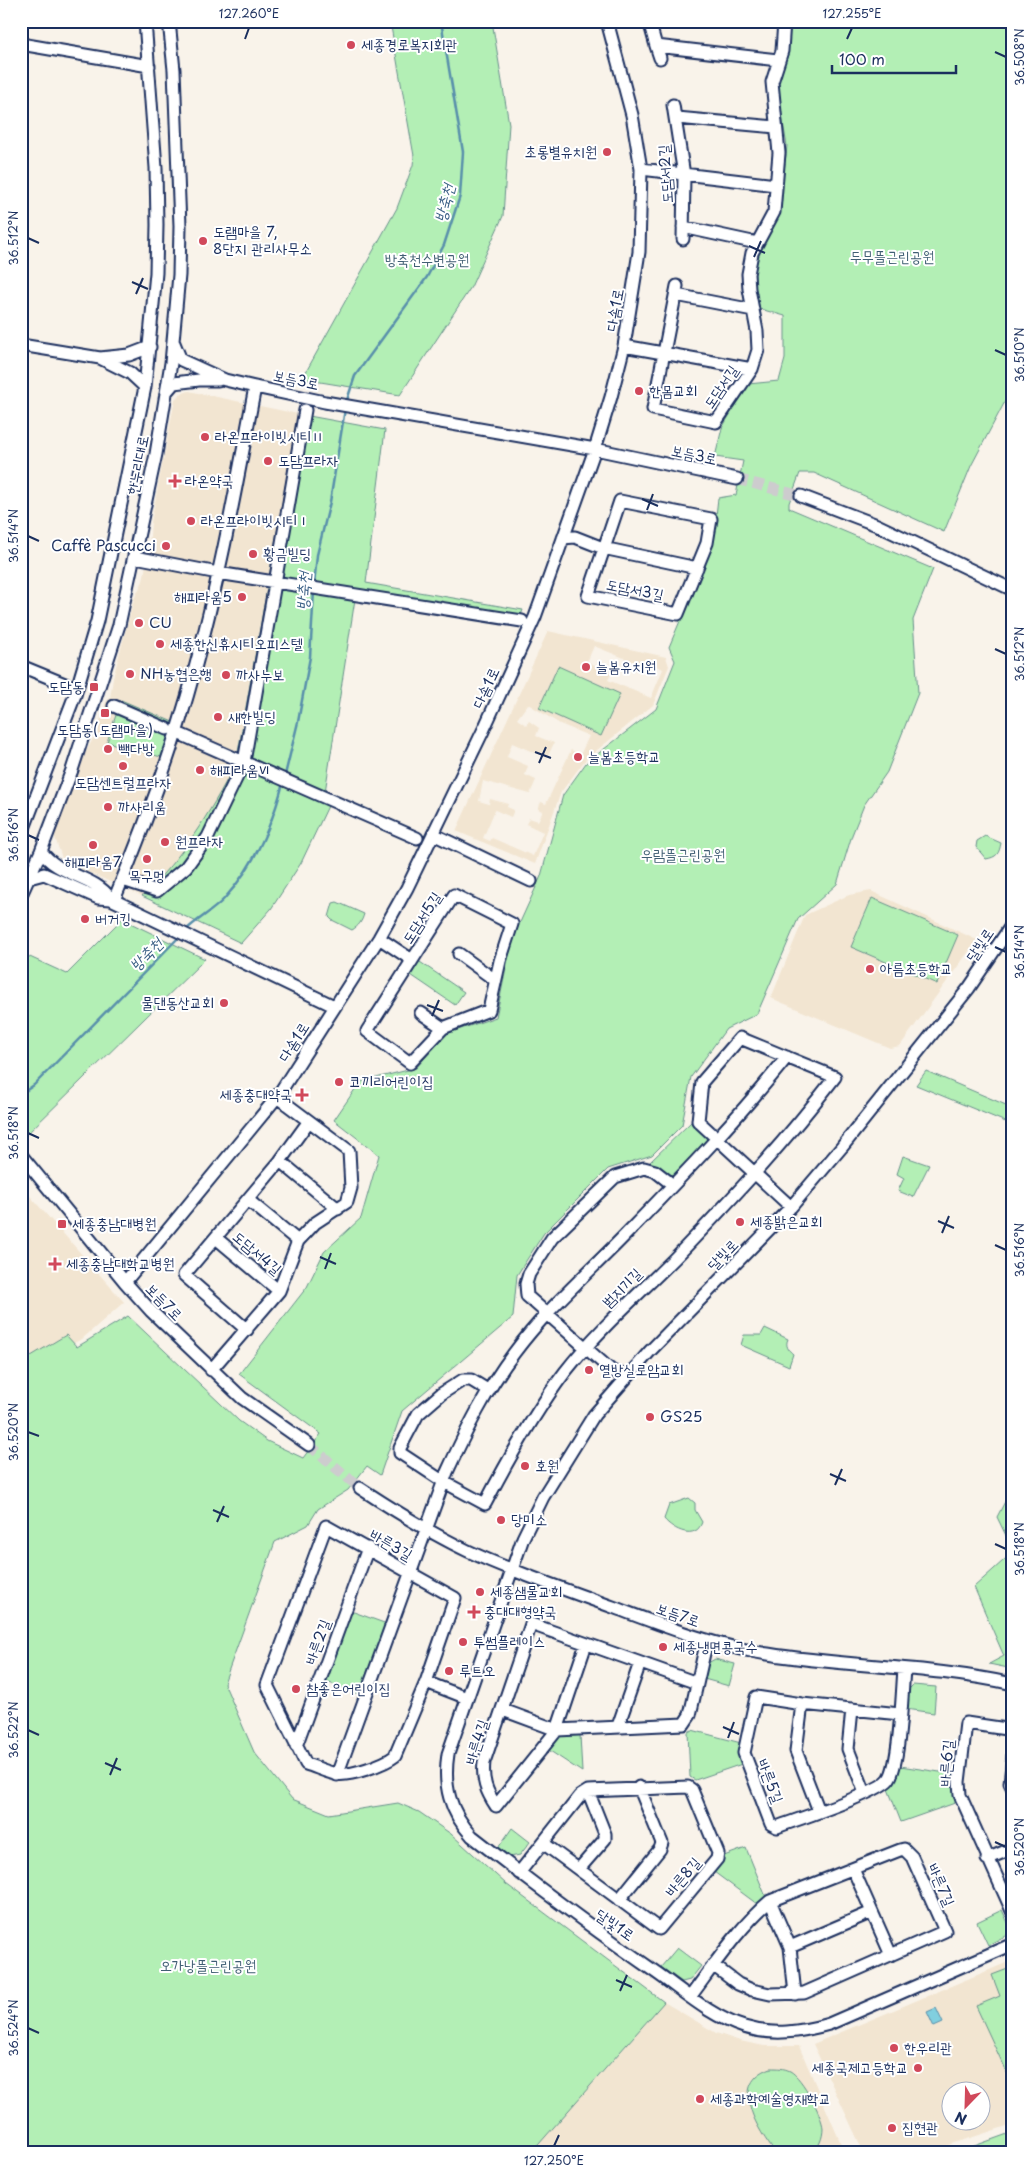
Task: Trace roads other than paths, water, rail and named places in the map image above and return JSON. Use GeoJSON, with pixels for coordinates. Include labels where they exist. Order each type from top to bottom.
{"type":"FeatureCollection","features":[{"type":"Feature","properties":{"kind":"street","name":"한누리대로"},"geometry":{"type":"LineString","coordinates":[[21,836],[51,763],[77,689],[97,621],[146,387],[157,225],[156,168],[145,21]]}},
{"type":"Feature","properties":{"kind":"street","name":"한누리대로"},"geometry":{"type":"LineString","coordinates":[[21,896],[41,851],[72,770],[119,625],[135,557],[166,391],[179,276],[180,226],[174,70],[169,21]]}},
{"type":"Feature","properties":{"kind":"street","name":"다솜1로"},"geometry":{"type":"LineString","coordinates":[[125,1282],[277,1097],[379,938],[407,888],[483,731],[532,623],[595,450],[624,346],[639,252],[642,169],[632,115],[607,21]]}},
{"type":"Feature","properties":{"kind":"street"},"geometry":{"type":"LineString","coordinates":[[649,21],[660,58]]}},
{"type":"Feature","properties":{"kind":"street","name":"도담서길"},"geometry":{"type":"LineString","coordinates":[[753,310],[677,291],[651,415],[716,422],[752,368],[758,350],[753,310],[748,274],[752,253],[774,212],[779,153],[772,82],[782,51],[784,21]]}},
{"type":"Feature","properties":{"kind":"street"},"geometry":{"type":"LineString","coordinates":[[21,44],[149,66]]}},
{"type":"Feature","properties":{"kind":"street"},"geometry":{"type":"LineString","coordinates":[[656,46],[778,60]]}},
{"type":"Feature","properties":{"kind":"street","name":"도담서2길"},"geometry":{"type":"LineString","coordinates":[[673,105],[677,118],[684,175],[683,233],[757,243]]}},
{"type":"Feature","properties":{"kind":"street"},"geometry":{"type":"LineString","coordinates":[[677,118],[776,127]]}},
{"type":"Feature","properties":{"kind":"street"},"geometry":{"type":"LineString","coordinates":[[642,169],[776,185]]}},
{"type":"Feature","properties":{"kind":"street"},"geometry":{"type":"LineString","coordinates":[[173,340],[181,360],[225,380],[255,387]]}},
{"type":"Feature","properties":{"kind":"street"},"geometry":{"type":"LineString","coordinates":[[21,344],[100,358],[129,355],[150,347]]}},
{"type":"Feature","properties":{"kind":"street"},"geometry":{"type":"LineString","coordinates":[[624,346],[752,368]]}},
{"type":"Feature","properties":{"kind":"street"},"geometry":{"type":"LineString","coordinates":[[100,358],[130,374],[146,387]]}},
{"type":"Feature","properties":{"kind":"street"},"geometry":{"type":"LineString","coordinates":[[166,391],[174,382],[225,380]]}},
{"type":"Feature","properties":{"kind":"street","name":"보듬3로"},"geometry":{"type":"LineString","coordinates":[[112,900],[123,880],[161,780],[194,673],[218,573],[255,387],[325,402],[595,450],[737,479]]}},
{"type":"Feature","properties":{"kind":"street"},"geometry":{"type":"LineString","coordinates":[[123,880],[157,892],[186,867],[208,838],[244,762],[305,410]]}},
{"type":"Feature","properties":{"kind":"street"},"geometry":{"type":"LineString","coordinates":[[801,496],[877,525],[1013,590]]}},
{"type":"Feature","properties":{"kind":"street","name":"도담서3길"},"geometry":{"type":"LineString","coordinates":[[620,501],[711,519],[707,543],[678,614],[588,596],[603,548],[620,501]]}},
{"type":"Feature","properties":{"kind":"street"},"geometry":{"type":"LineString","coordinates":[[563,538],[575,537],[603,548],[697,568]]}},
{"type":"Feature","properties":{"kind":"street"},"geometry":{"type":"LineString","coordinates":[[135,557],[218,573],[522,621]]}},
{"type":"Feature","properties":{"kind":"street"},"geometry":{"type":"LineString","coordinates":[[21,666],[77,689]]}},
{"type":"Feature","properties":{"kind":"street"},"geometry":{"type":"LineString","coordinates":[[114,706],[167,729]]}},
{"type":"Feature","properties":{"kind":"street"},"geometry":{"type":"LineString","coordinates":[[182,735],[417,838]]}},
{"type":"Feature","properties":{"kind":"street"},"geometry":{"type":"LineString","coordinates":[[433,834],[531,881]]}},
{"type":"Feature","properties":{"kind":"street"},"geometry":{"type":"LineString","coordinates":[[41,851],[52,864],[103,888],[112,900]]}},
{"type":"Feature","properties":{"kind":"street"},"geometry":{"type":"LineString","coordinates":[[29,878],[37,874],[44,874],[98,898],[112,900],[334,1006]]}},
{"type":"Feature","properties":{"kind":"street","name":"도담서5길"},"geometry":{"type":"LineString","coordinates":[[454,895],[512,924],[495,980],[489,1010],[443,1028],[410,1063],[367,1031],[454,895]]}},
{"type":"Feature","properties":{"kind":"street","name":"달빛로"},"geometry":{"type":"LineString","coordinates":[[512,1570],[524,1538],[544,1497],[572,1448],[594,1415],[627,1376],[790,1207],[842,1147],[969,988],[1013,923]]}},
{"type":"Feature","properties":{"kind":"street","name":"도담서5길"},"geometry":{"type":"LineString","coordinates":[[379,938],[412,960]]}},
{"type":"Feature","properties":{"kind":"street"},"geometry":{"type":"LineString","coordinates":[[459,954],[495,980]]}},
{"type":"Feature","properties":{"kind":"street"},"geometry":{"type":"LineString","coordinates":[[421,1013],[443,1028]]}},
{"type":"Feature","properties":{"kind":"street"},"geometry":{"type":"LineString","coordinates":[[296,1746],[306,1764],[342,1775],[444,1482],[465,1432],[514,1353],[547,1313],[630,1231],[717,1138],[752,1101],[787,1057],[740,1038],[702,1082],[698,1122],[717,1138],[790,1207]]}},
{"type":"Feature","properties":{"kind":"street","name":"범지기길"},"geometry":{"type":"LineString","coordinates":[[489,1391],[471,1380],[463,1380],[424,1408],[410,1427],[400,1448],[400,1453],[444,1482],[485,1504],[532,1418],[586,1347],[754,1173],[806,1115],[835,1077],[787,1057]]}},
{"type":"Feature","properties":{"kind":"street","name":"도담서4길"},"geometry":{"type":"LineString","coordinates":[[211,1370],[279,1291],[298,1241],[315,1223],[347,1202],[352,1188],[349,1151],[277,1097]]}},
{"type":"Feature","properties":{"kind":"street","name":"도담서4길"},"geometry":{"type":"LineString","coordinates":[[246,1330],[184,1275],[280,1161],[309,1121]]}},
{"type":"Feature","properties":{"kind":"street","name":"보듬7로"},"geometry":{"type":"LineString","coordinates":[[21,1155],[125,1282],[211,1370],[242,1398],[308,1445]]}},
{"type":"Feature","properties":{"kind":"street"},"geometry":{"type":"LineString","coordinates":[[280,1161],[338,1209]]}},
{"type":"Feature","properties":{"kind":"street"},"geometry":{"type":"LineString","coordinates":[[627,1376],[612,1370],[527,1296],[526,1284],[529,1274],[547,1245],[615,1177],[644,1168],[655,1171],[673,1185]]}},
{"type":"Feature","properties":{"kind":"street"},"geometry":{"type":"LineString","coordinates":[[248,1200],[298,1241]]}},
{"type":"Feature","properties":{"kind":"street","name":"도담서4길"},"geometry":{"type":"LineString","coordinates":[[216,1238],[279,1291]]}},
{"type":"Feature","properties":{"kind":"street","name":"보듬7로"},"geometry":{"type":"LineString","coordinates":[[360,1488],[427,1530],[512,1570],[707,1640],[782,1656],[941,1673],[1013,1684]]}},
{"type":"Feature","properties":{"kind":"street","name":"바른3길"},"geometry":{"type":"LineString","coordinates":[[296,1746],[267,1685],[326,1526],[455,1598],[426,1682],[396,1756],[389,1761],[342,1775]]}},
{"type":"Feature","properties":{"kind":"street","name":"바른2길"},"geometry":{"type":"LineString","coordinates":[[296,1746],[368,1548]]}},
{"type":"Feature","properties":{"kind":"street","name":"달빛1로"},"geometry":{"type":"LineString","coordinates":[[512,1570],[467,1698],[446,1765],[447,1793],[460,1823],[472,1836],[575,1916],[720,2017],[745,2027],[773,2032],[800,2032],[829,2024],[1013,1944]]}},
{"type":"Feature","properties":{"kind":"street","name":"바른4길"},"geometry":{"type":"LineString","coordinates":[[557,1730],[496,1806],[485,1789],[484,1762],[532,1624],[697,1683]]}},
{"type":"Feature","properties":{"kind":"street"},"geometry":{"type":"LineString","coordinates":[[503,1710],[557,1730],[684,1724],[690,1715],[707,1640]]}},
{"type":"Feature","properties":{"kind":"street"},"geometry":{"type":"LineString","coordinates":[[557,1730],[586,1644]]}},
{"type":"Feature","properties":{"kind":"street"},"geometry":{"type":"LineString","coordinates":[[618,1726],[640,1663]]}},
{"type":"Feature","properties":{"kind":"street","name":"바른5길"},"geometry":{"type":"LineString","coordinates":[[900,1714],[802,1704],[756,1697],[744,1753],[771,1824],[777,1827],[883,1786],[893,1772],[900,1714],[904,1669]]}},
{"type":"Feature","properties":{"kind":"street"},"geometry":{"type":"LineString","coordinates":[[426,1682],[467,1698]]}},
{"type":"Feature","properties":{"kind":"street"},"geometry":{"type":"LineString","coordinates":[[802,1704],[796,1751],[819,1811]]}},
{"type":"Feature","properties":{"kind":"street"},"geometry":{"type":"LineString","coordinates":[[852,1709],[848,1749],[865,1793]]}},
{"type":"Feature","properties":{"kind":"street","name":"바른6길"},"geometry":{"type":"LineString","coordinates":[[1011,1906],[987,1859],[960,1795],[959,1782],[966,1723],[1013,1730]]}},
{"type":"Feature","properties":{"kind":"street"},"geometry":{"type":"LineString","coordinates":[[1013,1755],[1010,1783],[1013,1790]]}},
{"type":"Feature","properties":{"kind":"street"},"geometry":{"type":"LineString","coordinates":[[619,1900],[660,1849],[662,1843],[639,1787]]}},
{"type":"Feature","properties":{"kind":"street","name":"바른8길"},"geometry":{"type":"LineString","coordinates":[[543,1843],[660,1929],[718,1856],[692,1790],[688,1787],[639,1787],[588,1791]]}},
{"type":"Feature","properties":{"kind":"street"},"geometry":{"type":"LineString","coordinates":[[519,1873],[580,1796],[588,1791],[606,1834],[605,1839],[579,1869]]}},
{"type":"Feature","properties":{"kind":"street"},"geometry":{"type":"LineString","coordinates":[[987,1859],[1013,1848]]}},
{"type":"Feature","properties":{"kind":"street","name":"바른7길"},"geometry":{"type":"LineString","coordinates":[[904,1849],[909,1852],[945,1931],[817,1988],[795,1994],[770,1994],[752,1990],[738,1984],[713,1965],[759,1910],[770,1901],[904,1849]]}},
{"type":"Feature","properties":{"kind":"street"},"geometry":{"type":"LineString","coordinates":[[854,1869],[891,1955]]}},
{"type":"Feature","properties":{"kind":"street"},"geometry":{"type":"LineString","coordinates":[[770,1901],[790,1947],[795,1994]]}},
{"type":"Feature","properties":{"kind":"street"},"geometry":{"type":"LineString","coordinates":[[790,1947],[872,1912]]}},
{"type":"Feature","properties":{"kind":"street"},"geometry":{"type":"LineString","coordinates":[[690,1997],[713,1965]]}},
{"type":"Feature","properties":{"kind":"water"},"geometry":{"type":"Polygon","coordinates":[[[936,2008],[943,2023],[934,2027],[927,2012],[936,2008]]]}},
{"type":"Feature","properties":{"kind":"waterway","name":"방축천"},"geometry":{"type":"LineString","coordinates":[[346,403],[355,376],[427,277],[444,245],[460,196],[463,152],[441,21]]}},
{"type":"Feature","properties":{"kind":"waterway","name":"방축천"},"geometry":{"type":"LineString","coordinates":[[314,586],[317,555],[330,502],[345,409]]}},
{"type":"Feature","properties":{"kind":"waterway","name":"방축천"},"geometry":{"type":"LineString","coordinates":[[285,775],[298,722],[310,657],[314,591]]}},
{"type":"Feature","properties":{"kind":"waterway","name":"방축천"},"geometry":{"type":"LineString","coordinates":[[185,931],[220,903],[245,873],[268,830],[283,783]]}},
{"type":"Feature","properties":{"kind":"waterway","name":"방축천"},"geometry":{"type":"LineString","coordinates":[[21,1094],[34,1085],[180,936]]}},
{"type":"Feature","properties":{"kind":"tunnel"},"geometry":{"type":"LineString","coordinates":[[737,479],[801,496]]}},
{"type":"Feature","properties":{"kind":"tunnel"},"geometry":{"type":"LineString","coordinates":[[309,1445],[360,1488]]}},
{"type":"Feature","properties":{"kind":"place","name":"세종경로복지회관"},"geometry":{"type":"Point","coordinates":[351,45]}},
{"type":"Feature","properties":{"kind":"place","name":"초롱별유치원"},"geometry":{"type":"Point","coordinates":[607,152]}},
{"type":"Feature","properties":{"kind":"place","name":"도램마을 7, 8단지 관리사무소"},"geometry":{"type":"Point","coordinates":[203,241]}},
{"type":"Feature","properties":{"kind":"place","name":"한몸교회"},"geometry":{"type":"Point","coordinates":[639,391]}},
{"type":"Feature","properties":{"kind":"place","name":"라온프라이빗시티Ⅱ"},"geometry":{"type":"Point","coordinates":[205,437]}},
{"type":"Feature","properties":{"kind":"place","name":"도담프라자"},"geometry":{"type":"Point","coordinates":[268,461]}},
{"type":"Feature","properties":{"kind":"place","name":"라온약국"},"geometry":{"type":"Point","coordinates":[175,481]}},
{"type":"Feature","properties":{"kind":"place","name":"라온프라이빗시티Ⅰ"},"geometry":{"type":"Point","coordinates":[191,521]}},
{"type":"Feature","properties":{"kind":"place","name":"Caffè Pascucci"},"geometry":{"type":"Point","coordinates":[166,546]}},
{"type":"Feature","properties":{"kind":"place","name":"황금빌딩"},"geometry":{"type":"Point","coordinates":[253,554]}},
{"type":"Feature","properties":{"kind":"place","name":"해피라움5"},"geometry":{"type":"Point","coordinates":[242,597]}},
{"type":"Feature","properties":{"kind":"place","name":"CU"},"geometry":{"type":"Point","coordinates":[139,623]}},
{"type":"Feature","properties":{"kind":"place","name":"세종한신휴시티오피스텔"},"geometry":{"type":"Point","coordinates":[160,644]}},
{"type":"Feature","properties":{"kind":"place","name":"늘봄유치원"},"geometry":{"type":"Point","coordinates":[586,667]}},
{"type":"Feature","properties":{"kind":"place","name":"NH농협은행"},"geometry":{"type":"Point","coordinates":[130,674]}},
{"type":"Feature","properties":{"kind":"place","name":"까사누보"},"geometry":{"type":"Point","coordinates":[226,675]}},
{"type":"Feature","properties":{"kind":"place","name":"도담동"},"geometry":{"type":"Point","coordinates":[94,687]}},
{"type":"Feature","properties":{"kind":"place","name":"도담동(도램마을)"},"geometry":{"type":"Point","coordinates":[105,713]}},
{"type":"Feature","properties":{"kind":"place","name":"새한빌딩"},"geometry":{"type":"Point","coordinates":[218,717]}},
{"type":"Feature","properties":{"kind":"place","name":"빽다방"},"geometry":{"type":"Point","coordinates":[108,749]}},
{"type":"Feature","properties":{"kind":"place","name":"늘봄초등학교"},"geometry":{"type":"Point","coordinates":[578,757]}},
{"type":"Feature","properties":{"kind":"place","name":"도담센트럴프라자"},"geometry":{"type":"Point","coordinates":[123,766]}},
{"type":"Feature","properties":{"kind":"place","name":"해피라움Ⅵ"},"geometry":{"type":"Point","coordinates":[200,770]}},
{"type":"Feature","properties":{"kind":"place","name":"까사리움"},"geometry":{"type":"Point","coordinates":[108,807]}},
{"type":"Feature","properties":{"kind":"place","name":"원프라자"},"geometry":{"type":"Point","coordinates":[165,842]}},
{"type":"Feature","properties":{"kind":"place","name":"해피라움7"},"geometry":{"type":"Point","coordinates":[93,845]}},
{"type":"Feature","properties":{"kind":"place","name":"목구멍"},"geometry":{"type":"Point","coordinates":[147,859]}},
{"type":"Feature","properties":{"kind":"place","name":"버거킹"},"geometry":{"type":"Point","coordinates":[85,919]}},
{"type":"Feature","properties":{"kind":"place","name":"아름초등학교"},"geometry":{"type":"Point","coordinates":[870,969]}},
{"type":"Feature","properties":{"kind":"place","name":"물댄동산교회"},"geometry":{"type":"Point","coordinates":[224,1003]}},
{"type":"Feature","properties":{"kind":"place","name":"코끼리어린이집"},"geometry":{"type":"Point","coordinates":[339,1082]}},
{"type":"Feature","properties":{"kind":"place","name":"세종충대약국"},"geometry":{"type":"Point","coordinates":[302,1095]}},
{"type":"Feature","properties":{"kind":"place","name":"세종밝은교회"},"geometry":{"type":"Point","coordinates":[740,1222]}},
{"type":"Feature","properties":{"kind":"place","name":"세종충남대병원"},"geometry":{"type":"Point","coordinates":[62,1224]}},
{"type":"Feature","properties":{"kind":"place","name":"세종충남대학교병원"},"geometry":{"type":"Point","coordinates":[55,1264]}},
{"type":"Feature","properties":{"kind":"place","name":"열방실로암교회"},"geometry":{"type":"Point","coordinates":[589,1370]}},
{"type":"Feature","properties":{"kind":"place","name":"GS25"},"geometry":{"type":"Point","coordinates":[650,1417]}},
{"type":"Feature","properties":{"kind":"place","name":"호원"},"geometry":{"type":"Point","coordinates":[525,1466]}},
{"type":"Feature","properties":{"kind":"place","name":"당미소"},"geometry":{"type":"Point","coordinates":[501,1520]}},
{"type":"Feature","properties":{"kind":"place","name":"세종샘물교회"},"geometry":{"type":"Point","coordinates":[480,1592]}},
{"type":"Feature","properties":{"kind":"place","name":"충대대형약국"},"geometry":{"type":"Point","coordinates":[474,1612]}},
{"type":"Feature","properties":{"kind":"place","name":"투썸플레이스"},"geometry":{"type":"Point","coordinates":[463,1642]}},
{"type":"Feature","properties":{"kind":"place","name":"세종냉면콩국수"},"geometry":{"type":"Point","coordinates":[663,1647]}},
{"type":"Feature","properties":{"kind":"place","name":"루트오"},"geometry":{"type":"Point","coordinates":[449,1671]}},
{"type":"Feature","properties":{"kind":"place","name":"참좋은어린이집"},"geometry":{"type":"Point","coordinates":[296,1689]}},
{"type":"Feature","properties":{"kind":"place","name":"한우리관"},"geometry":{"type":"Point","coordinates":[894,2048]}},
{"type":"Feature","properties":{"kind":"place","name":"세종국제고등학교"},"geometry":{"type":"Point","coordinates":[918,2068]}},
{"type":"Feature","properties":{"kind":"place","name":"세종과학예술영재학교"},"geometry":{"type":"Point","coordinates":[700,2099]}},
{"type":"Feature","properties":{"kind":"place","name":"집현관"},"geometry":{"type":"Point","coordinates":[892,2128]}},
{"type":"Feature","properties":{"kind":"park label","name":"두무뜰근린공원"},"geometry":{"type":"Point","coordinates":[892,257]}},
{"type":"Feature","properties":{"kind":"park label","name":"방축천수변공원"},"geometry":{"type":"Point","coordinates":[427,260]}},
{"type":"Feature","properties":{"kind":"park label","name":"우람뜰근린공원"},"geometry":{"type":"Point","coordinates":[683,855]}},
{"type":"Feature","properties":{"kind":"park label","name":"오가낭뜰근린공원"},"geometry":{"type":"Point","coordinates":[208,1966]}}]}
